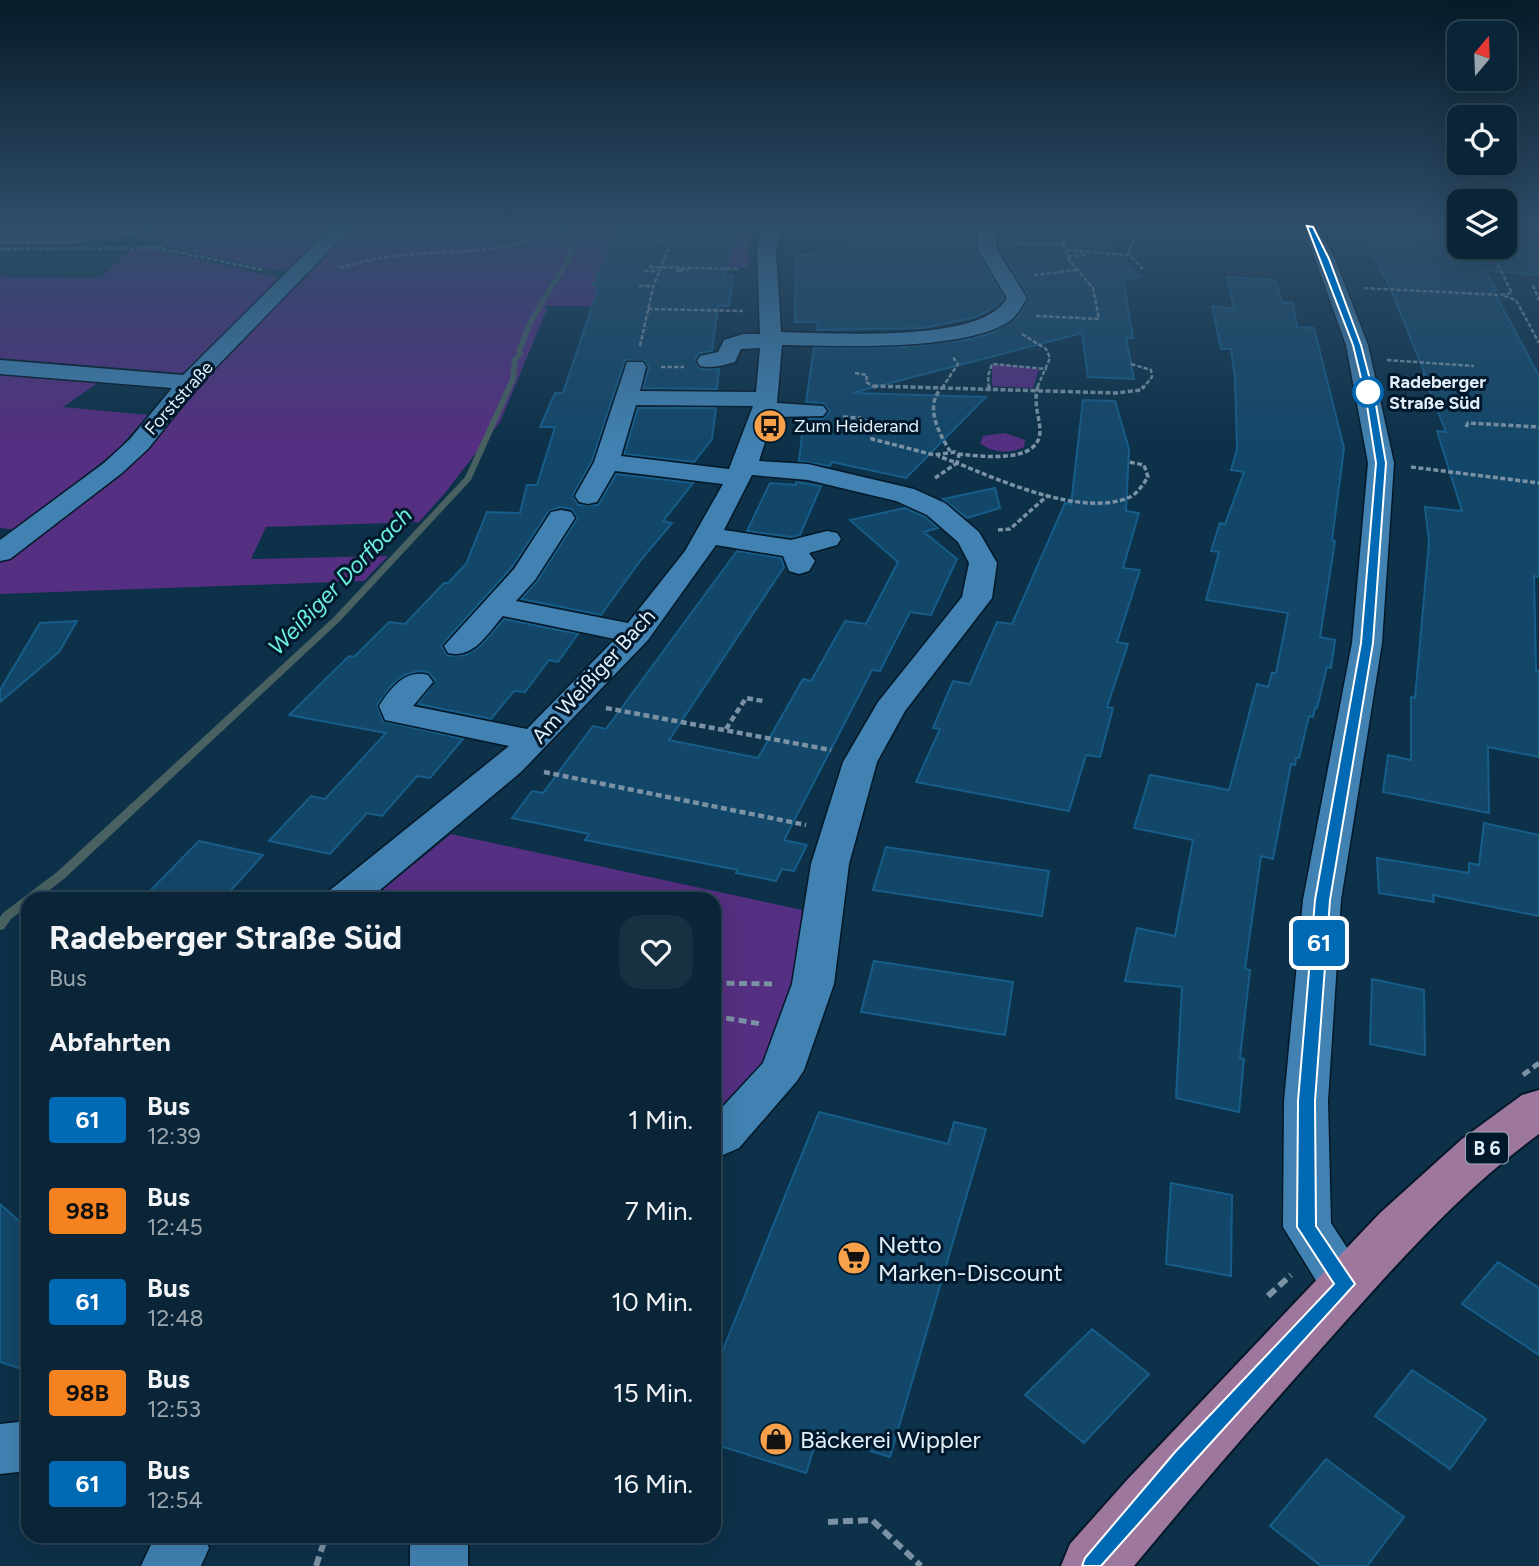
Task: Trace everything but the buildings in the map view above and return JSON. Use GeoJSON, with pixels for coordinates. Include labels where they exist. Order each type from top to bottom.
{"type":"FeatureCollection","features":[{"type":"Feature","properties":{"kind":"main road","name":"B 6"},"geometry":{"type":"LineString","coordinates":[[1093,1566],[1183,1459],[1333,1267],[1539,1108]]}},
{"type":"Feature","properties":{"kind":"street","name":"Forststraße"},"geometry":{"type":"LineString","coordinates":[[0,553],[113,468],[139,444],[189,382],[269,300]]}},
{"type":"Feature","properties":{"kind":"street","name":"Am Weißiger Bach"},"geometry":{"type":"LineString","coordinates":[[353,892],[509,765],[534,741],[637,634],[708,536],[741,473],[765,405],[770,339],[768,300]]}},
{"type":"Feature","properties":{"kind":"street"},"geometry":{"type":"LineString","coordinates":[[708,361],[727,357],[732,345],[738,342],[974,330],[1001,317],[1015,300]]}},
{"type":"Feature","properties":{"kind":"street"},"geometry":{"type":"LineString","coordinates":[[1333,1267],[1307,1227],[1308,1088],[1322,900],[1367,643],[1381,463],[1360,358],[1340,300]]}},
{"type":"Feature","properties":{"kind":"street"},"geometry":{"type":"LineString","coordinates":[[0,367],[189,382]]}},
{"type":"Feature","properties":{"kind":"street"},"geometry":{"type":"LineString","coordinates":[[587,496],[607,462],[635,367]]}},
{"type":"Feature","properties":{"kind":"street"},"geometry":{"type":"LineString","coordinates":[[626,398],[765,405],[815,411]]}},
{"type":"Feature","properties":{"kind":"street"},"geometry":{"type":"LineString","coordinates":[[607,462],[741,473],[808,472],[877,487],[936,509],[969,538],[983,563],[977,598],[890,709],[863,756],[830,864],[813,981],[782,1070],[721,1137]]}},
{"type":"Feature","properties":{"kind":"street"},"geometry":{"type":"LineString","coordinates":[[459,646],[525,574],[561,518]]}},
{"type":"Feature","properties":{"kind":"street"},"geometry":{"type":"LineString","coordinates":[[708,536],[795,557],[827,539]]}},
{"type":"Feature","properties":{"kind":"street"},"geometry":{"type":"LineString","coordinates":[[497,606],[637,634]]}},
{"type":"Feature","properties":{"kind":"street"},"geometry":{"type":"LineString","coordinates":[[417,682],[395,706],[397,713],[534,741]]}},
{"type":"Feature","properties":{"kind":"street"},"geometry":{"type":"LineString","coordinates":[[0,1449],[21,1447]]}},
{"type":"Feature","properties":{"kind":"street"},"geometry":{"type":"LineString","coordinates":[[439,1543],[439,1566]]}},
{"type":"Feature","properties":{"kind":"path"},"geometry":{"type":"LineString","coordinates":[[635,367],[650,300]]}},
{"type":"Feature","properties":{"kind":"path"},"geometry":{"type":"LineString","coordinates":[[1001,317],[1099,319],[1096,300]]}},
{"type":"Feature","properties":{"kind":"path"},"geometry":{"type":"LineString","coordinates":[[1516,300],[1539,343]]}},
{"type":"Feature","properties":{"kind":"path"},"geometry":{"type":"LineString","coordinates":[[648,309],[769,311]]}},
{"type":"Feature","properties":{"kind":"path"},"geometry":{"type":"LineString","coordinates":[[850,417],[860,418],[873,425],[870,430],[872,439],[943,457],[1015,456],[1033,448],[1040,432],[1035,416],[1036,392],[1050,358],[1046,349],[1017,331],[1001,317]]}},
{"type":"Feature","properties":{"kind":"path"},"geometry":{"type":"LineString","coordinates":[[936,330],[958,364],[948,382],[932,401],[932,415],[942,440],[958,458],[1047,496],[1100,502],[1129,498],[1141,488],[1148,477],[1144,465],[1129,462]]}},
{"type":"Feature","properties":{"kind":"path"},"geometry":{"type":"LineString","coordinates":[[1360,358],[1474,366]]}},
{"type":"Feature","properties":{"kind":"path"},"geometry":{"type":"LineString","coordinates":[[989,391],[988,376],[992,364],[1047,369]]}},
{"type":"Feature","properties":{"kind":"path"},"geometry":{"type":"LineString","coordinates":[[855,373],[867,375],[866,382],[876,388],[1086,393],[1141,390],[1152,377],[1151,370],[1131,364]]}},
{"type":"Feature","properties":{"kind":"path"},"geometry":{"type":"LineString","coordinates":[[1086,393],[1088,400]]}},
{"type":"Feature","properties":{"kind":"path"},"geometry":{"type":"LineString","coordinates":[[1466,427],[1468,423],[1539,426]]}},
{"type":"Feature","properties":{"kind":"path"},"geometry":{"type":"LineString","coordinates":[[943,457],[950,452]]}},
{"type":"Feature","properties":{"kind":"path"},"geometry":{"type":"LineString","coordinates":[[1381,463],[1539,483]]}},
{"type":"Feature","properties":{"kind":"path"},"geometry":{"type":"LineString","coordinates":[[963,533],[1010,529],[1047,496]]}},
{"type":"Feature","properties":{"kind":"path"},"geometry":{"type":"LineString","coordinates":[[726,729],[746,698],[763,701]]}},
{"type":"Feature","properties":{"kind":"path"},"geometry":{"type":"LineString","coordinates":[[573,701],[863,756]]}},
{"type":"Feature","properties":{"kind":"path"},"geometry":{"type":"LineString","coordinates":[[509,765],[838,831]]}},
{"type":"Feature","properties":{"kind":"path"},"geometry":{"type":"LineString","coordinates":[[721,983],[747,985],[813,981]]}},
{"type":"Feature","properties":{"kind":"path"},"geometry":{"type":"LineString","coordinates":[[828,1522],[872,1520],[921,1566]]}},
{"type":"Feature","properties":{"kind":"path"},"geometry":{"type":"LineString","coordinates":[[316,1566],[324,1543]]}},
{"type":"Feature","properties":{"kind":"shaded area"},"geometry":{"type":"Polygon","coordinates":[[[0,300],[263,300],[192,370],[182,373],[0,358],[0,300]]]}},
{"type":"Feature","properties":{"kind":"shaded area"},"geometry":{"type":"Polygon","coordinates":[[[280,300],[622,300],[649,306],[545,306],[547,309],[500,422],[419,522],[266,527],[251,559],[388,556],[364,581],[0,594],[0,563],[114,477],[280,300]]]}},
{"type":"Feature","properties":{"kind":"shaded area"},"geometry":{"type":"Polygon","coordinates":[[[997,364],[1039,369],[1033,388],[992,386],[992,366],[997,364]]]}},
{"type":"Feature","properties":{"kind":"shaded area"},"geometry":{"type":"Polygon","coordinates":[[[0,372],[99,382],[63,407],[148,415],[117,450],[17,530],[0,528],[0,372]]]}},
{"type":"Feature","properties":{"kind":"shaded area"},"geometry":{"type":"Polygon","coordinates":[[[1005,433],[1025,440],[1024,447],[1001,451],[980,443],[983,436],[1005,433]]]}},
{"type":"Feature","properties":{"kind":"shaded area"},"geometry":{"type":"Polygon","coordinates":[[[451,834],[719,892],[380,892],[451,834]]]}},
{"type":"Feature","properties":{"kind":"shaded area"},"geometry":{"type":"Polygon","coordinates":[[[721,892],[802,910],[793,991],[774,1049],[733,1108],[721,1105],[721,892]]]}},
{"type":"Feature","properties":{"kind":"waterway","name":"Weißiger Dorfbach"},"geometry":{"type":"LineString","coordinates":[[39,892],[61,875],[337,619],[468,478],[513,379],[515,359],[521,354],[519,351],[530,323],[544,300]]}},
{"type":"Feature","properties":{"kind":"waterway","name":"Weißiger Dorfbach"},"geometry":{"type":"LineString","coordinates":[[0,926],[7,916],[21,905]]}},
{"type":"Feature","properties":{"kind":"bus line","name":"61"},"geometry":{"type":"LineString","coordinates":[[1093,1566],[1183,1459],[1346,1284],[1319,1249],[1307,1227],[1307,1101],[1322,900],[1367,643],[1377,543],[1381,463],[1357,345],[1340,300]]}},
{"type":"Feature","properties":{"kind":"place","name":"Radeberger Straße Süd"},"geometry":{"type":"Point","coordinates":[1368,392]}},
{"type":"Feature","properties":{"kind":"place","name":"Zum Heiderand"},"geometry":{"type":"Point","coordinates":[770,426]}},
{"type":"Feature","properties":{"kind":"place","name":"Netto Marken-Discount"},"geometry":{"type":"Point","coordinates":[854,1258]}},
{"type":"Feature","properties":{"kind":"place","name":"Bäckerei Wippler"},"geometry":{"type":"Point","coordinates":[776,1439]}}]}
